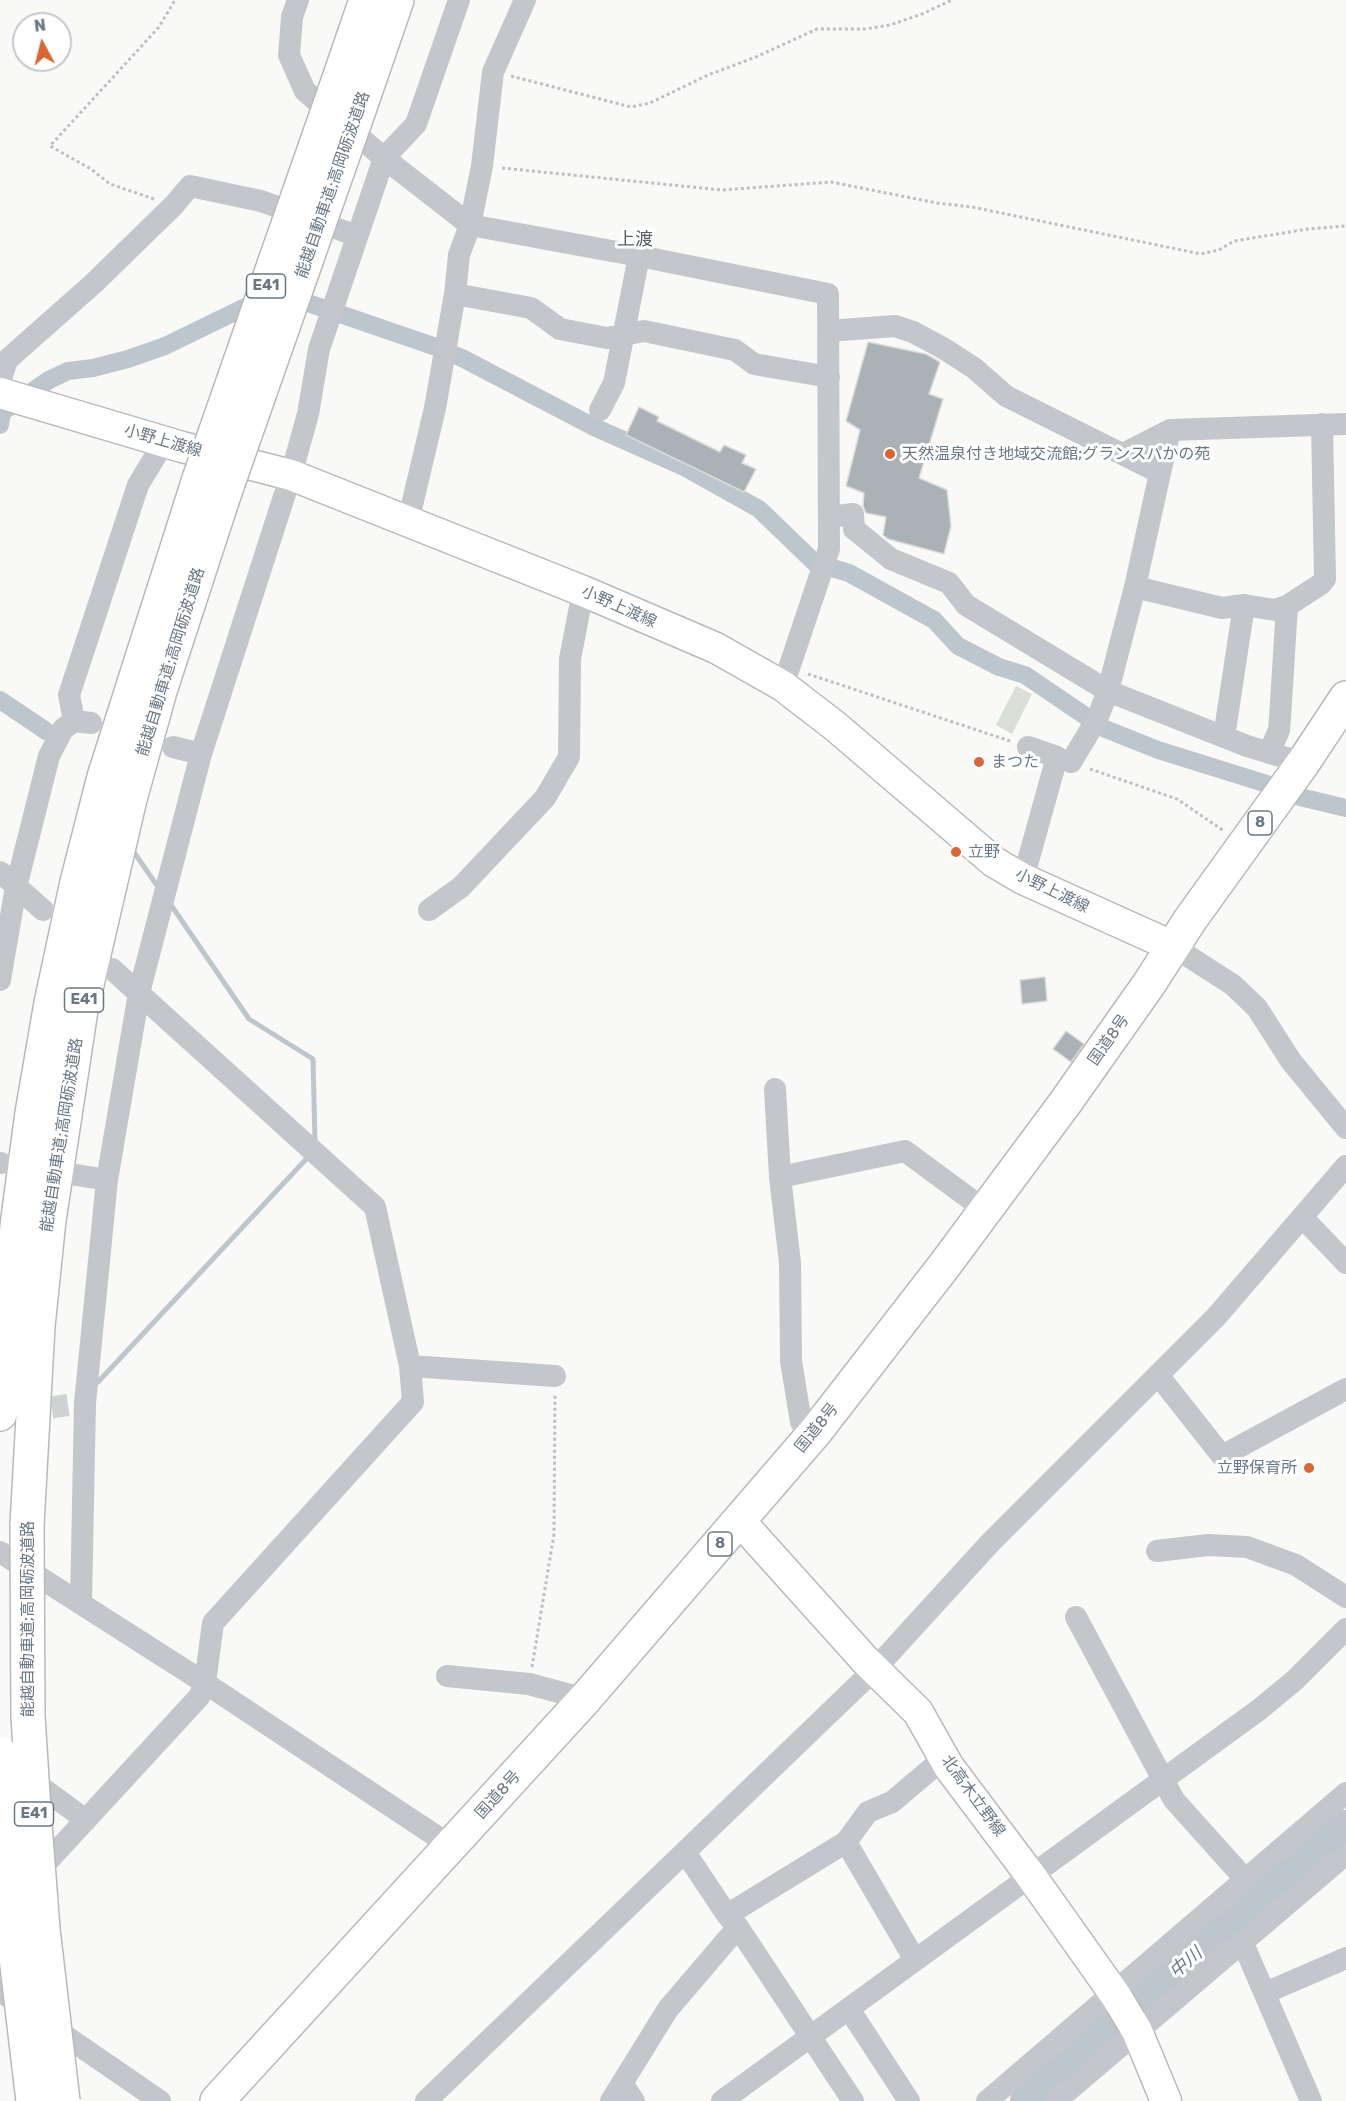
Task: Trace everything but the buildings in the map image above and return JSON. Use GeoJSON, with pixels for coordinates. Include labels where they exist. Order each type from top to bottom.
{"type":"FeatureCollection","features":[{"type":"Feature","properties":{"kind":"highway","name":"能越自動車道;高岡砺波道路"},"geometry":{"type":"LineString","coordinates":[[346,102],[366,0]]}},
{"type":"Feature","properties":{"kind":"highway","name":"能越自動車道;高岡砺波道路"},"geometry":{"type":"LineString","coordinates":[[0,1414],[7,1317],[32,1113],[53,992],[77,882],[104,777],[212,485],[346,102],[397,0]]}},
{"type":"Feature","properties":{"kind":"highway","name":"能越自動車道;高岡砺波道路"},"geometry":{"type":"LineString","coordinates":[[63,2101],[44,1929],[28,1716],[27,1525],[38,1326],[46,1244],[81,1010],[130,799],[212,485]]}},
{"type":"Feature","properties":{"kind":"highway","name":"国道8号"},"geometry":{"type":"LineString","coordinates":[[218,2101],[585,1699],[816,1431],[1065,1103],[1346,698]]}},
{"type":"Feature","properties":{"kind":"highway","name":"E41"},"geometry":{"type":"LineString","coordinates":[[0,1755],[13,1932],[33,2101]]}},
{"type":"Feature","properties":{"kind":"main road","name":"小野上渡線"},"geometry":{"type":"LineString","coordinates":[[0,393],[164,442],[291,475],[583,591],[786,677],[834,726],[994,862],[1023,879],[1173,947]]}},
{"type":"Feature","properties":{"kind":"main road","name":"北高木立野線"},"geometry":{"type":"LineString","coordinates":[[740,1521],[874,1669],[918,1712],[944,1758],[1115,1994],[1136,2028],[1166,2101]]}},
{"type":"Feature","properties":{"kind":"street"},"geometry":{"type":"LineString","coordinates":[[298,0],[292,17],[289,55],[305,91],[384,159],[470,225],[828,294],[829,549],[786,677]]}},
{"type":"Feature","properties":{"kind":"street"},"geometry":{"type":"LineString","coordinates":[[81,1604],[77,1404],[107,1180],[139,993],[201,754],[291,475],[308,414],[319,349],[384,159],[416,124],[459,0]]}},
{"type":"Feature","properties":{"kind":"street"},"geometry":{"type":"LineString","coordinates":[[408,522],[435,408],[455,294],[459,255],[470,225],[482,166],[494,72],[525,0]]}},
{"type":"Feature","properties":{"kind":"street"},"geometry":{"type":"LineString","coordinates":[[0,382],[7,360],[94,283],[174,205],[190,186],[261,201],[357,236]]}},
{"type":"Feature","properties":{"kind":"street"},"geometry":{"type":"LineString","coordinates":[[600,410],[614,384],[639,256]]}},
{"type":"Feature","properties":{"kind":"street"},"geometry":{"type":"LineString","coordinates":[[455,294],[531,308],[560,329],[608,338],[644,331],[735,350],[754,364],[828,376]]}},
{"type":"Feature","properties":{"kind":"street"},"geometry":{"type":"LineString","coordinates":[[828,331],[895,326],[913,332],[944,348],[974,368],[1006,396],[1160,473]]}},
{"type":"Feature","properties":{"kind":"street"},"geometry":{"type":"LineString","coordinates":[[1123,454],[1170,430],[1346,423]]}},
{"type":"Feature","properties":{"kind":"street"},"geometry":{"type":"LineString","coordinates":[[1135,587],[1222,608],[1244,605],[1275,610],[1287,606],[1321,584],[1325,579],[1322,424]]}},
{"type":"Feature","properties":{"kind":"street"},"geometry":{"type":"LineString","coordinates":[[1023,879],[1064,760],[1095,722],[1108,691],[1135,587],[1170,430]]}},
{"type":"Feature","properties":{"kind":"street"},"geometry":{"type":"LineString","coordinates":[[0,980],[8,880],[49,756],[63,729],[82,722],[69,695],[138,485],[164,442]]}},
{"type":"Feature","properties":{"kind":"street"},"geometry":{"type":"LineString","coordinates":[[829,517],[853,514],[854,529],[891,559],[949,583],[966,604],[1108,691],[1224,737],[1303,763]]}},
{"type":"Feature","properties":{"kind":"street"},"geometry":{"type":"LineString","coordinates":[[429,910],[461,887],[545,798],[569,757],[570,659],[583,591]]}},
{"type":"Feature","properties":{"kind":"street"},"geometry":{"type":"LineString","coordinates":[[1224,737],[1244,605]]}},
{"type":"Feature","properties":{"kind":"street"},"geometry":{"type":"LineString","coordinates":[[1269,753],[1279,730],[1287,606]]}},
{"type":"Feature","properties":{"kind":"street"},"geometry":{"type":"LineString","coordinates":[[173,747],[201,754]]}},
{"type":"Feature","properties":{"kind":"street"},"geometry":{"type":"LineString","coordinates":[[1028,747],[1064,760]]}},
{"type":"Feature","properties":{"kind":"street"},"geometry":{"type":"LineString","coordinates":[[8,880],[43,910]]}},
{"type":"Feature","properties":{"kind":"street"},"geometry":{"type":"LineString","coordinates":[[1173,947],[1233,985],[1257,1008],[1292,1061],[1346,1128]]}},
{"type":"Feature","properties":{"kind":"street"},"geometry":{"type":"LineString","coordinates":[[0,1912],[199,1697],[205,1683],[213,1623],[413,1402],[410,1366],[375,1207],[112,969]]}},
{"type":"Feature","properties":{"kind":"street"},"geometry":{"type":"LineString","coordinates":[[776,1089],[780,1177],[790,1263],[791,1360],[801,1422],[816,1431]]}},
{"type":"Feature","properties":{"kind":"street"},"geometry":{"type":"LineString","coordinates":[[780,1177],[905,1151],[985,1210]]}},
{"type":"Feature","properties":{"kind":"street"},"geometry":{"type":"LineString","coordinates":[[426,2101],[874,1669],[990,1543],[1216,1317],[1346,1166]]}},
{"type":"Feature","properties":{"kind":"street"},"geometry":{"type":"LineString","coordinates":[[77,1175],[107,1180]]}},
{"type":"Feature","properties":{"kind":"street"},"geometry":{"type":"LineString","coordinates":[[1302,1217],[1346,1263]]}},
{"type":"Feature","properties":{"kind":"street"},"geometry":{"type":"LineString","coordinates":[[410,1366],[555,1376]]}},
{"type":"Feature","properties":{"kind":"street"},"geometry":{"type":"LineString","coordinates":[[1158,1374],[1222,1456],[1346,1389]]}},
{"type":"Feature","properties":{"kind":"street"},"geometry":{"type":"LineString","coordinates":[[1157,1551],[1208,1545],[1247,1547],[1296,1565],[1346,1597]]}},
{"type":"Feature","properties":{"kind":"street"},"geometry":{"type":"LineString","coordinates":[[0,1552],[205,1683],[450,1846]]}},
{"type":"Feature","properties":{"kind":"street"},"geometry":{"type":"LineString","coordinates":[[1076,1617],[1174,1800],[1245,1879]]}},
{"type":"Feature","properties":{"kind":"street"},"geometry":{"type":"LineString","coordinates":[[722,2101],[1260,1709],[1345,1633]]}},
{"type":"Feature","properties":{"kind":"street"},"geometry":{"type":"LineString","coordinates":[[447,1676],[529,1684],[585,1699]]}},
{"type":"Feature","properties":{"kind":"street"},"geometry":{"type":"LineString","coordinates":[[0,1755],[86,1820]]}},
{"type":"Feature","properties":{"kind":"street"},"geometry":{"type":"LineString","coordinates":[[622,2095],[668,2009],[733,1921],[846,1842],[868,1812],[892,1802],[944,1758]]}},
{"type":"Feature","properties":{"kind":"street"},"geometry":{"type":"LineString","coordinates":[[987,2101],[1115,1994],[1245,1879],[1346,1794]]}},
{"type":"Feature","properties":{"kind":"street"},"geometry":{"type":"LineString","coordinates":[[846,1842],[915,1960]]}},
{"type":"Feature","properties":{"kind":"street"},"geometry":{"type":"LineString","coordinates":[[685,1852],[853,2101]]}},
{"type":"Feature","properties":{"kind":"street"},"geometry":{"type":"LineString","coordinates":[[1056,2101],[1136,2028],[1346,1854]]}},
{"type":"Feature","properties":{"kind":"street"},"geometry":{"type":"LineString","coordinates":[[1242,1941],[1311,2101]]}},
{"type":"Feature","properties":{"kind":"street"},"geometry":{"type":"LineString","coordinates":[[1266,1993],[1346,1958]]}},
{"type":"Feature","properties":{"kind":"street"},"geometry":{"type":"LineString","coordinates":[[0,1991],[160,2101]]}},
{"type":"Feature","properties":{"kind":"street"},"geometry":{"type":"LineString","coordinates":[[849,2009],[909,2101]]}},
{"type":"Feature","properties":{"kind":"path"},"geometry":{"type":"LineString","coordinates":[[174,205],[110,183],[91,169],[50,146],[159,27],[175,0]]}},
{"type":"Feature","properties":{"kind":"path"},"geometry":{"type":"LineString","coordinates":[[494,72],[631,107],[651,103],[708,75],[756,57],[818,29],[865,29],[890,25],[952,0]]}},
{"type":"Feature","properties":{"kind":"path"},"geometry":{"type":"LineString","coordinates":[[482,166],[722,190],[831,182],[937,203],[972,207],[1201,254],[1219,250],[1234,241],[1308,229],[1346,226]]}},
{"type":"Feature","properties":{"kind":"path"},"geometry":{"type":"LineString","coordinates":[[786,677],[1028,747]]}},
{"type":"Feature","properties":{"kind":"path"},"geometry":{"type":"LineString","coordinates":[[1064,760],[1177,799],[1244,844]]}},
{"type":"Feature","properties":{"kind":"path"},"geometry":{"type":"LineString","coordinates":[[529,1684],[554,1534],[555,1376]]}},
{"type":"Feature","properties":{"kind":"shaded area"},"geometry":{"type":"Polygon","coordinates":[[[1016,686],[1032,694],[1012,734],[996,725],[1016,686]]]}},
{"type":"Feature","properties":{"kind":"waterway"},"geometry":{"type":"LineString","coordinates":[[0,425],[2,412],[49,380],[68,371],[93,368],[128,359],[165,346],[276,292],[462,358],[594,427],[684,467],[759,509],[815,563],[849,573],[934,620],[958,646],[999,667],[1025,675],[1103,728],[1158,750],[1267,784]]}},
{"type":"Feature","properties":{"kind":"waterway"},"geometry":{"type":"LineString","coordinates":[[0,700],[46,731]]}},
{"type":"Feature","properties":{"kind":"waterway"},"geometry":{"type":"LineString","coordinates":[[1300,797],[1346,808]]}},
{"type":"Feature","properties":{"kind":"waterway"},"geometry":{"type":"LineString","coordinates":[[131,848],[158,887]]}},
{"type":"Feature","properties":{"kind":"waterway"},"geometry":{"type":"LineString","coordinates":[[169,902],[249,1019],[313,1059],[315,1142]]}},
{"type":"Feature","properties":{"kind":"waterway"},"geometry":{"type":"LineString","coordinates":[[98,1382],[310,1155]]}},
{"type":"Feature","properties":{"kind":"waterway","name":"中川"},"geometry":{"type":"LineString","coordinates":[[1026,2101],[1346,1826]]}},
{"type":"Feature","properties":{"kind":"tunnel"},"geometry":{"type":"LineString","coordinates":[[19,1412],[68,1405]]}},
{"type":"Feature","properties":{"kind":"place","name":"天然温泉付き地域交流館;グランスパかの苑"},"geometry":{"type":"Point","coordinates":[890,454]}},
{"type":"Feature","properties":{"kind":"place","name":"まつた"},"geometry":{"type":"Point","coordinates":[979,762]}},
{"type":"Feature","properties":{"kind":"place","name":"立野"},"geometry":{"type":"Point","coordinates":[956,852]}},
{"type":"Feature","properties":{"kind":"place","name":"立野保育所"},"geometry":{"type":"Point","coordinates":[1309,1468]}},
{"type":"Feature","properties":{"kind":"district","name":"上渡"},"geometry":{"type":"Point","coordinates":[635,240]}}]}
